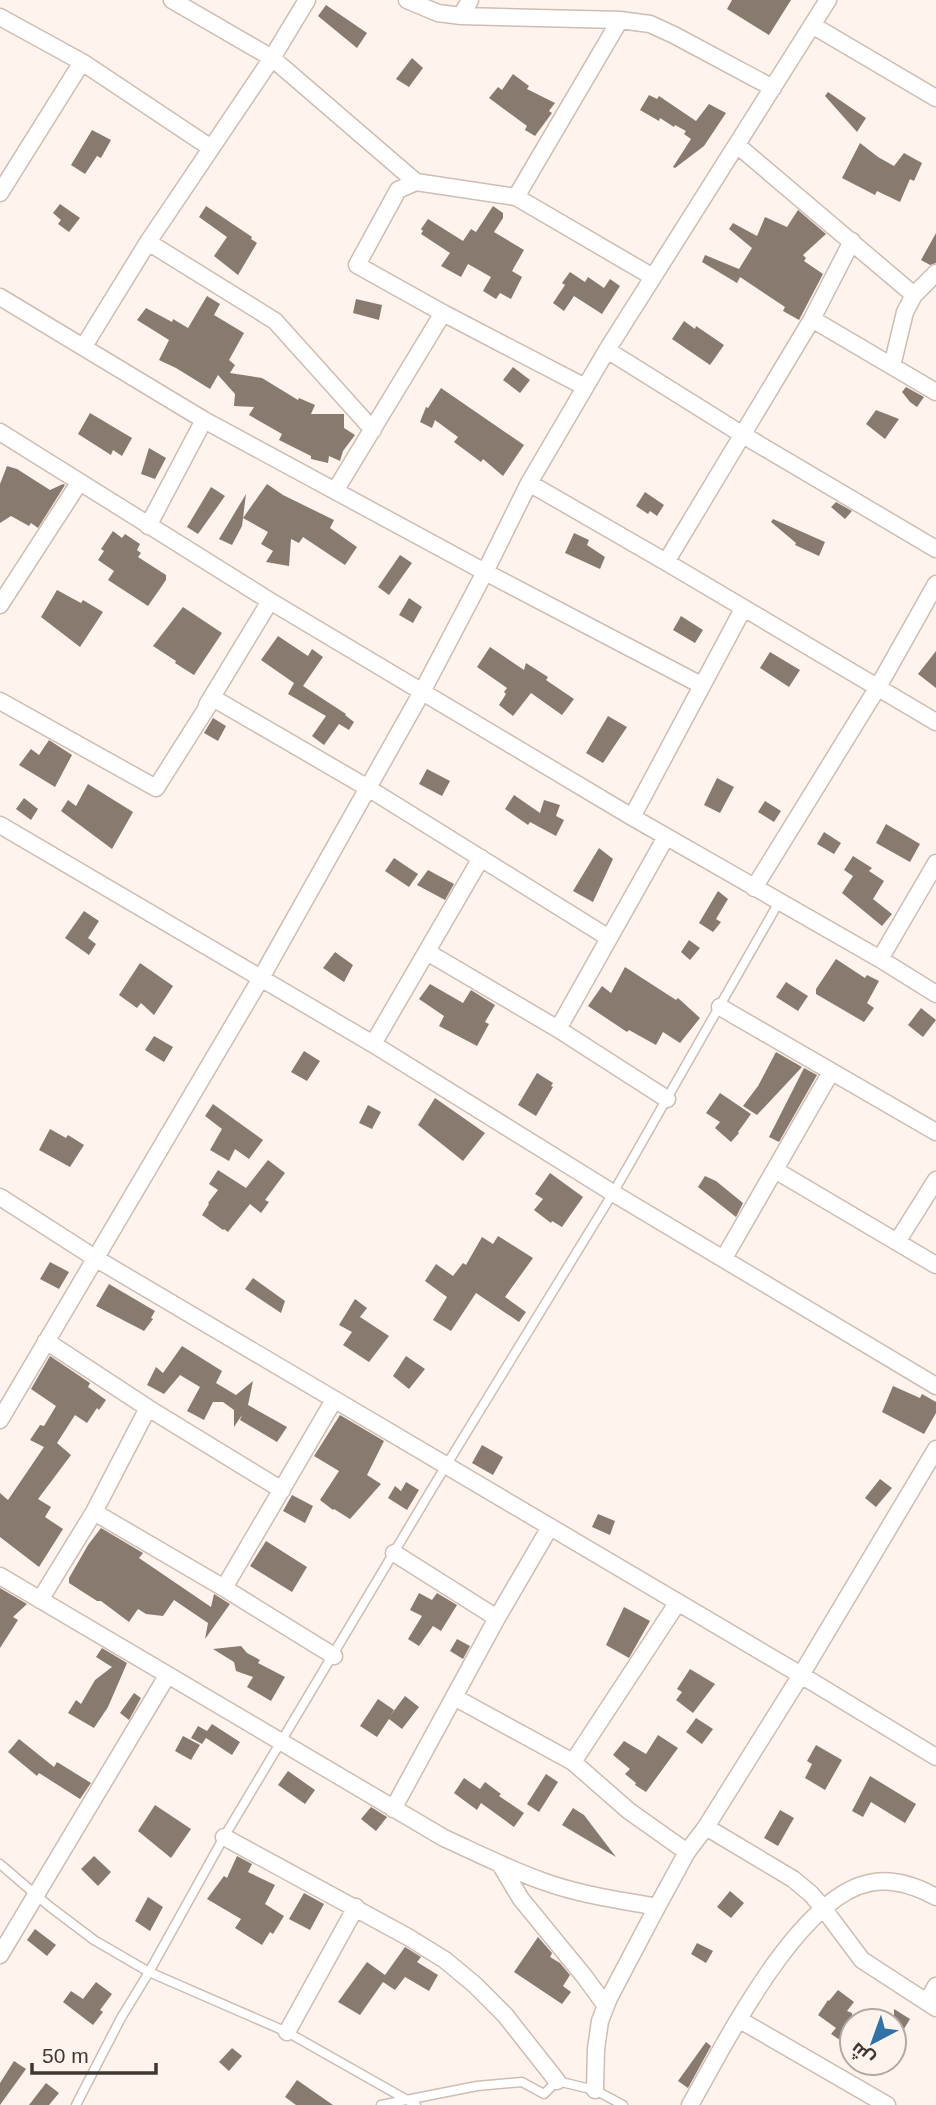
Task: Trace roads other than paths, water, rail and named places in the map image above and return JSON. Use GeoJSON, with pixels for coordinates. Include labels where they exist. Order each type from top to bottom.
{"type":"FeatureCollection","features":[{"type":"Feature","properties":{"kind":"street"},"geometry":{"type":"LineString","coordinates":[[172,0],[272,58],[416,182],[516,197],[653,277]]}},
{"type":"Feature","properties":{"kind":"street"},"geometry":{"type":"LineString","coordinates":[[84,346],[148,242],[272,58],[307,0]]}},
{"type":"Feature","properties":{"kind":"street"},"geometry":{"type":"LineString","coordinates":[[407,0],[438,13],[461,16],[621,20],[650,24],[773,88]]}},
{"type":"Feature","properties":{"kind":"street"},"geometry":{"type":"LineString","coordinates":[[461,16],[470,0]]}},
{"type":"Feature","properties":{"kind":"street"},"geometry":{"type":"LineString","coordinates":[[0,1420],[261,978],[423,691],[529,483],[607,350],[828,0]]}},
{"type":"Feature","properties":{"kind":"street"},"geometry":{"type":"LineString","coordinates":[[0,17],[82,62],[211,148]]}},
{"type":"Feature","properties":{"kind":"street"},"geometry":{"type":"LineString","coordinates":[[516,197],[621,20]]}},
{"type":"Feature","properties":{"kind":"street"},"geometry":{"type":"LineString","coordinates":[[812,24],[936,98]]}},
{"type":"Feature","properties":{"kind":"street"},"geometry":{"type":"LineString","coordinates":[[0,193],[82,62]]}},
{"type":"Feature","properties":{"kind":"street"},"geometry":{"type":"LineString","coordinates":[[737,145],[914,295]]}},
{"type":"Feature","properties":{"kind":"street"},"geometry":{"type":"LineString","coordinates":[[416,182],[398,190],[358,265],[585,387]]}},
{"type":"Feature","properties":{"kind":"street"},"geometry":{"type":"LineString","coordinates":[[666,562],[812,319],[852,241]]}},
{"type":"Feature","properties":{"kind":"street"},"geometry":{"type":"LineString","coordinates":[[148,242],[275,321],[373,430]]}},
{"type":"Feature","properties":{"kind":"street"},"geometry":{"type":"LineString","coordinates":[[892,366],[905,312],[914,295],[936,273]]}},
{"type":"Feature","properties":{"kind":"street"},"geometry":{"type":"LineString","coordinates":[[0,297],[204,420],[701,685]]}},
{"type":"Feature","properties":{"kind":"street"},"geometry":{"type":"LineString","coordinates":[[335,491],[443,313]]}},
{"type":"Feature","properties":{"kind":"street"},"geometry":{"type":"LineString","coordinates":[[812,319],[936,392]]}},
{"type":"Feature","properties":{"kind":"street"},"geometry":{"type":"LineString","coordinates":[[607,350],[743,435],[936,549]]}},
{"type":"Feature","properties":{"kind":"street"},"geometry":{"type":"LineString","coordinates":[[148,526],[204,420]]}},
{"type":"Feature","properties":{"kind":"street"},"geometry":{"type":"LineString","coordinates":[[0,432],[270,600],[632,817],[936,994]]}},
{"type":"Feature","properties":{"kind":"street"},"geometry":{"type":"LineString","coordinates":[[0,605],[79,483]]}},
{"type":"Feature","properties":{"kind":"street"},"geometry":{"type":"LineString","coordinates":[[529,483],[936,722]]}},
{"type":"Feature","properties":{"kind":"street"},"geometry":{"type":"LineString","coordinates":[[754,888],[878,687],[936,584]]}},
{"type":"Feature","properties":{"kind":"street"},"geometry":{"type":"LineString","coordinates":[[156,788],[270,600]]}},
{"type":"Feature","properties":{"kind":"street"},"geometry":{"type":"LineString","coordinates":[[632,817],[743,609]]}},
{"type":"Feature","properties":{"kind":"street"},"geometry":{"type":"LineString","coordinates":[[156,788],[213,698],[368,788],[610,938]]}},
{"type":"Feature","properties":{"kind":"street"},"geometry":{"type":"LineString","coordinates":[[0,701],[156,788]]}},
{"type":"Feature","properties":{"kind":"street"},"geometry":{"type":"LineString","coordinates":[[0,825],[373,1044],[613,1193],[936,1385]]}},
{"type":"Feature","properties":{"kind":"street"},"geometry":{"type":"LineString","coordinates":[[558,1028],[666,837]]}},
{"type":"Feature","properties":{"kind":"street"},"geometry":{"type":"LineString","coordinates":[[373,1044],[481,858]]}},
{"type":"Feature","properties":{"kind":"street"},"geometry":{"type":"LineString","coordinates":[[880,959],[936,863]]}},
{"type":"Feature","properties":{"kind":"street"},"geometry":{"type":"LineString","coordinates":[[427,952],[558,1028],[667,1099]]}},
{"type":"Feature","properties":{"kind":"street"},"geometry":{"type":"LineString","coordinates":[[720,1007],[936,1132]]}},
{"type":"Feature","properties":{"kind":"street"},"geometry":{"type":"LineString","coordinates":[[724,1258],[831,1072]]}},
{"type":"Feature","properties":{"kind":"street"},"geometry":{"type":"LineString","coordinates":[[775,1170],[936,1265]]}},
{"type":"Feature","properties":{"kind":"street"},"geometry":{"type":"LineString","coordinates":[[897,1242],[936,1180]]}},
{"type":"Feature","properties":{"kind":"street"},"geometry":{"type":"LineString","coordinates":[[0,1197],[95,1258],[802,1675],[936,1757]]}},
{"type":"Feature","properties":{"kind":"street"},"geometry":{"type":"LineString","coordinates":[[46,1341],[148,1408],[282,1490]]}},
{"type":"Feature","properties":{"kind":"street"},"geometry":{"type":"LineString","coordinates":[[224,1588],[334,1400]]}},
{"type":"Feature","properties":{"kind":"street"},"geometry":{"type":"LineString","coordinates":[[40,1600],[94,1512],[148,1408]]}},
{"type":"Feature","properties":{"kind":"street"},"geometry":{"type":"LineString","coordinates":[[595,2090],[600,2021],[657,1908],[687,1852],[706,1827],[802,1675],[936,1449]]}},
{"type":"Feature","properties":{"kind":"street"},"geometry":{"type":"LineString","coordinates":[[94,1512],[334,1656]]}},
{"type":"Feature","properties":{"kind":"street"},"geometry":{"type":"LineString","coordinates":[[393,1809],[550,1527]]}},
{"type":"Feature","properties":{"kind":"street"},"geometry":{"type":"LineString","coordinates":[[394,1553],[497,1618]]}},
{"type":"Feature","properties":{"kind":"street"},"geometry":{"type":"LineString","coordinates":[[0,1576],[444,1838],[546,1883],[657,1908]]}},
{"type":"Feature","properties":{"kind":"street"},"geometry":{"type":"LineString","coordinates":[[573,1762],[678,1602]]}},
{"type":"Feature","properties":{"kind":"street"},"geometry":{"type":"LineString","coordinates":[[0,1955],[167,1676]]}},
{"type":"Feature","properties":{"kind":"street"},"geometry":{"type":"LineString","coordinates":[[454,1697],[573,1762],[629,1811],[687,1852]]}},
{"type":"Feature","properties":{"kind":"street"},"geometry":{"type":"LineString","coordinates":[[706,1827],[793,1879],[811,1894],[862,1959],[931,2005],[936,1986]]}},
{"type":"Feature","properties":{"kind":"street"},"geometry":{"type":"LineString","coordinates":[[224,1837],[356,1908],[445,1960],[505,2015],[557,2081]]}},
{"type":"Feature","properties":{"kind":"street"},"geometry":{"type":"LineString","coordinates":[[500,1864],[521,1899],[606,2006]]}},
{"type":"Feature","properties":{"kind":"street"},"geometry":{"type":"LineString","coordinates":[[690,2105],[740,2020],[796,1934],[823,1908],[846,1892],[869,1883],[908,1885],[936,1897]]}},
{"type":"Feature","properties":{"kind":"street"},"geometry":{"type":"LineString","coordinates":[[287,2032],[356,1908]]}},
{"type":"Feature","properties":{"kind":"street"},"geometry":{"type":"LineString","coordinates":[[740,2020],[887,2105]]}},
{"type":"Feature","properties":{"kind":"lane"},"geometry":{"type":"LineString","coordinates":[[76,2105],[121,2018],[224,1837],[613,1193],[779,902]]}},
{"type":"Feature","properties":{"kind":"lane"},"geometry":{"type":"LineString","coordinates":[[0,1864],[94,1940],[149,1972],[287,2032],[416,2105]]}},
{"type":"Feature","properties":{"kind":"lane"},"geometry":{"type":"LineString","coordinates":[[381,2105],[477,2086],[522,2082],[544,2094],[557,2081],[595,2090],[623,2105]]}}]}
